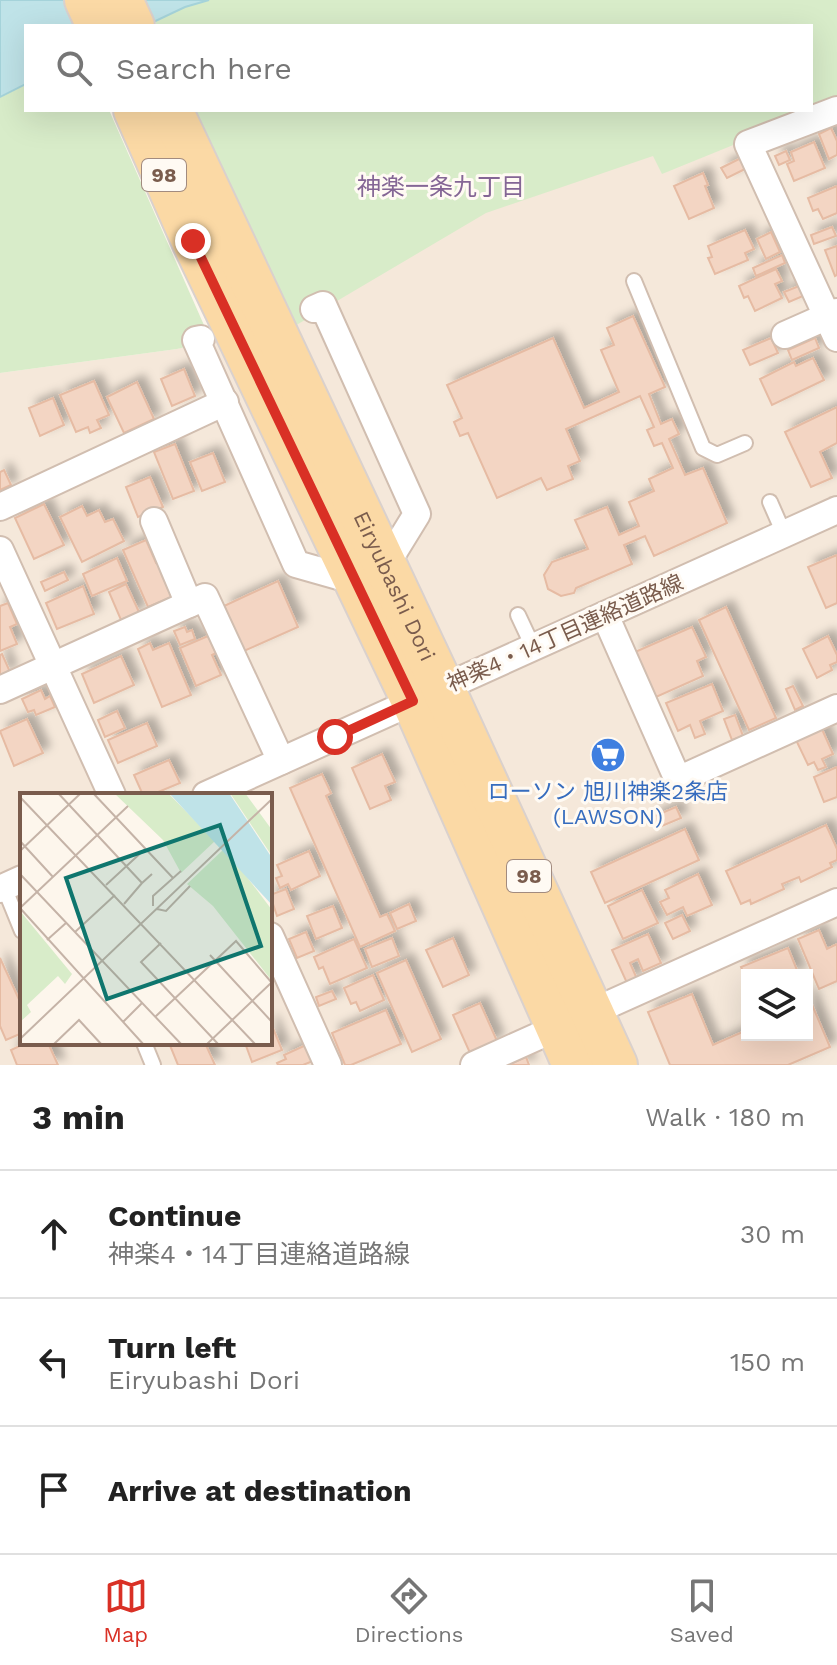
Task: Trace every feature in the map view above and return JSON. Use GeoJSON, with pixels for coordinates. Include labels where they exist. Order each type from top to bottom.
{"type":"FeatureCollection","features":[{"type":"Feature","properties":{"kind":"main road"},"geometry":{"type":"LineString","coordinates":[[86,0],[97,24]]}},
{"type":"Feature","properties":{"kind":"main road"},"geometry":{"type":"LineString","coordinates":[[121,0],[132,24]]}},
{"type":"Feature","properties":{"kind":"main road","name":"Eiryubashi Dori"},"geometry":{"type":"LineString","coordinates":[[136,112],[209,235],[428,694],[574,1019],[616,1065]]}},
{"type":"Feature","properties":{"kind":"main road","name":"Eiryubashi Dori"},"geometry":{"type":"LineString","coordinates":[[172,112],[209,235]]}},
{"type":"Feature","properties":{"kind":"main road","name":"Eiryubashi Dori"},"geometry":{"type":"LineString","coordinates":[[574,1019],[574,1065]]}},
{"type":"Feature","properties":{"kind":"street"},"geometry":{"type":"LineString","coordinates":[[785,335],[834,322],[748,144],[837,110]]}},
{"type":"Feature","properties":{"kind":"street"},"geometry":{"type":"LineString","coordinates":[[201,339],[196,340],[296,564],[371,574],[417,514],[323,305],[314,309]]}},
{"type":"Feature","properties":{"kind":"street"},"geometry":{"type":"LineString","coordinates":[[0,507],[225,402]]}},
{"type":"Feature","properties":{"kind":"street","name":"神楽4・14丁目連絡道路線"},"geometry":{"type":"LineString","coordinates":[[211,793],[837,510]]}},
{"type":"Feature","properties":{"kind":"street"},"geometry":{"type":"LineString","coordinates":[[154,521],[189,604]]}},
{"type":"Feature","properties":{"kind":"street"},"geometry":{"type":"LineString","coordinates":[[0,550],[111,793]]}},
{"type":"Feature","properties":{"kind":"street"},"geometry":{"type":"LineString","coordinates":[[0,690],[205,597],[281,761]]}},
{"type":"Feature","properties":{"kind":"street"},"geometry":{"type":"LineString","coordinates":[[605,615],[678,780],[837,708]]}},
{"type":"Feature","properties":{"kind":"street"},"geometry":{"type":"LineString","coordinates":[[474,1065],[837,902]]}},
{"type":"Feature","properties":{"kind":"street"},"geometry":{"type":"LineString","coordinates":[[272,940],[328,1065]]}},
{"type":"Feature","properties":{"kind":"lane"},"geometry":{"type":"LineString","coordinates":[[634,281],[703,448],[717,455],[745,443]]}},
{"type":"Feature","properties":{"kind":"lane"},"geometry":{"type":"LineString","coordinates":[[770,502],[784,534]]}},
{"type":"Feature","properties":{"kind":"lane"},"geometry":{"type":"LineString","coordinates":[[518,615],[533,647]]}},
{"type":"Feature","properties":{"kind":"lane"},"geometry":{"type":"LineString","coordinates":[[9,885],[20,924]]}},
{"type":"Feature","properties":{"kind":"lane"},"geometry":{"type":"LineString","coordinates":[[145,1045],[153,1065]]}},
{"type":"Feature","properties":{"kind":"shaded area"},"geometry":{"type":"Polygon","coordinates":[[[837,78],[837,1065],[0,1065],[0,373],[177,349],[321,305],[485,207],[745,112],[813,112],[813,108],[837,78]]]}},
{"type":"Feature","properties":{"kind":"green space"},"geometry":{"type":"Polygon","coordinates":[[[195,0],[837,0],[837,103],[662,174],[653,156],[486,213],[293,327],[196,112],[813,112],[813,24],[156,24],[153,16],[195,0]]]}},
{"type":"Feature","properties":{"kind":"green space"},"geometry":{"type":"Polygon","coordinates":[[[24,84],[24,112],[110,112],[211,341],[177,349],[0,373],[0,94],[24,84]]]}},
{"type":"Feature","properties":{"kind":"water"},"geometry":{"type":"Polygon","coordinates":[[[0,0],[209,0],[185,7],[149,24],[24,24],[24,85],[0,97],[0,0]]]}},
{"type":"Feature","properties":{"kind":"building"},"geometry":{"type":"Polygon","coordinates":[[[831,128],[837,141],[837,155],[829,159],[819,134],[831,128]]]}},
{"type":"Feature","properties":{"kind":"building"},"geometry":{"type":"Polygon","coordinates":[[[814,142],[825,168],[794,181],[787,164],[794,161],[791,152],[814,142]]]}},
{"type":"Feature","properties":{"kind":"building"},"geometry":{"type":"Polygon","coordinates":[[[786,151],[790,160],[779,165],[775,156],[786,151]]]}},
{"type":"Feature","properties":{"kind":"building"},"geometry":{"type":"Polygon","coordinates":[[[741,158],[747,168],[727,178],[721,168],[741,158]]]}},
{"type":"Feature","properties":{"kind":"building"},"geometry":{"type":"Polygon","coordinates":[[[703,173],[714,208],[689,219],[674,186],[703,173]]]}},
{"type":"Feature","properties":{"kind":"building"},"geometry":{"type":"Polygon","coordinates":[[[837,186],[837,213],[823,219],[818,209],[813,211],[808,198],[837,186]]]}},
{"type":"Feature","properties":{"kind":"building"},"geometry":{"type":"Polygon","coordinates":[[[832,227],[836,236],[814,244],[811,235],[832,227]]]}},
{"type":"Feature","properties":{"kind":"building"},"geometry":{"type":"Polygon","coordinates":[[[745,230],[754,249],[745,253],[748,260],[715,274],[708,258],[712,257],[708,246],[745,230]]]}},
{"type":"Feature","properties":{"kind":"building"},"geometry":{"type":"Polygon","coordinates":[[[771,232],[780,252],[766,259],[757,239],[771,232]]]}},
{"type":"Feature","properties":{"kind":"building"},"geometry":{"type":"Polygon","coordinates":[[[837,246],[837,275],[835,276],[825,250],[837,246]]]}},
{"type":"Feature","properties":{"kind":"building"},"geometry":{"type":"Polygon","coordinates":[[[782,255],[785,263],[756,276],[753,268],[782,255]]]}},
{"type":"Feature","properties":{"kind":"building"},"geometry":{"type":"Polygon","coordinates":[[[776,269],[782,281],[775,284],[782,298],[755,311],[739,286],[776,269]]]}},
{"type":"Feature","properties":{"kind":"building"},"geometry":{"type":"Polygon","coordinates":[[[799,286],[803,296],[789,302],[784,292],[799,286]]]}},
{"type":"Feature","properties":{"kind":"building"},"geometry":{"type":"Polygon","coordinates":[[[633,316],[665,387],[649,394],[661,424],[672,419],[679,434],[669,439],[685,475],[703,468],[727,523],[654,556],[645,536],[624,545],[632,564],[576,588],[574,593],[561,596],[548,589],[544,575],[552,562],[588,549],[575,520],[607,507],[619,535],[639,526],[629,502],[654,491],[649,479],[673,468],[662,443],[654,446],[647,430],[654,427],[640,396],[566,429],[580,461],[568,466],[573,479],[547,490],[541,478],[497,498],[468,433],[460,436],[454,422],[462,418],[447,385],[553,338],[584,408],[619,392],[601,350],[614,345],[607,328],[633,316]]]}},
{"type":"Feature","properties":{"kind":"building"},"geometry":{"type":"Polygon","coordinates":[[[771,338],[778,353],[750,365],[743,350],[771,338]]]}},
{"type":"Feature","properties":{"kind":"building"},"geometry":{"type":"Polygon","coordinates":[[[815,338],[819,348],[792,360],[788,350],[815,338]]]}},
{"type":"Feature","properties":{"kind":"building"},"geometry":{"type":"Polygon","coordinates":[[[813,358],[824,380],[772,405],[760,379],[794,362],[796,366],[813,358]]]}},
{"type":"Feature","properties":{"kind":"building"},"geometry":{"type":"Polygon","coordinates":[[[184,369],[195,396],[172,406],[161,379],[184,369]]]}},
{"type":"Feature","properties":{"kind":"building"},"geometry":{"type":"Polygon","coordinates":[[[94,381],[109,415],[97,420],[101,428],[90,433],[88,427],[76,432],[60,395],[94,381]]]}},
{"type":"Feature","properties":{"kind":"building"},"geometry":{"type":"Polygon","coordinates":[[[137,382],[154,419],[124,433],[107,397],[137,382]]]}},
{"type":"Feature","properties":{"kind":"building"},"geometry":{"type":"Polygon","coordinates":[[[53,398],[64,425],[40,436],[29,408],[53,398]]]}},
{"type":"Feature","properties":{"kind":"building"},"geometry":{"type":"Polygon","coordinates":[[[837,407],[837,443],[820,452],[832,478],[811,487],[785,432],[837,407]]]}},
{"type":"Feature","properties":{"kind":"building"},"geometry":{"type":"Polygon","coordinates":[[[175,444],[194,491],[173,499],[154,452],[175,444]]]}},
{"type":"Feature","properties":{"kind":"building"},"geometry":{"type":"Polygon","coordinates":[[[213,453],[225,482],[202,491],[190,462],[213,453]]]}},
{"type":"Feature","properties":{"kind":"building"},"geometry":{"type":"Polygon","coordinates":[[[4,470],[11,485],[0,490],[0,472],[4,470]]]}},
{"type":"Feature","properties":{"kind":"building"},"geometry":{"type":"Polygon","coordinates":[[[150,477],[163,507],[138,517],[126,487],[150,477]]]}},
{"type":"Feature","properties":{"kind":"building"},"geometry":{"type":"Polygon","coordinates":[[[44,504],[64,545],[34,559],[15,518],[44,504]]]}},
{"type":"Feature","properties":{"kind":"building"},"geometry":{"type":"Polygon","coordinates":[[[82,506],[87,516],[99,510],[105,522],[113,519],[124,541],[82,562],[60,517],[82,506]]]}},
{"type":"Feature","properties":{"kind":"building"},"geometry":{"type":"Polygon","coordinates":[[[146,540],[156,563],[162,560],[167,571],[161,573],[172,597],[148,607],[123,550],[146,540]]]}},
{"type":"Feature","properties":{"kind":"building"},"geometry":{"type":"Polygon","coordinates":[[[837,555],[837,603],[826,608],[808,567],[837,555]]]}},
{"type":"Feature","properties":{"kind":"building"},"geometry":{"type":"Polygon","coordinates":[[[117,558],[127,581],[92,596],[83,574],[117,558]]]}},
{"type":"Feature","properties":{"kind":"building"},"geometry":{"type":"Polygon","coordinates":[[[64,572],[68,580],[45,591],[41,582],[64,572]]]}},
{"type":"Feature","properties":{"kind":"building"},"geometry":{"type":"Polygon","coordinates":[[[278,581],[298,627],[244,651],[224,606],[278,581]]]}},
{"type":"Feature","properties":{"kind":"building"},"geometry":{"type":"Polygon","coordinates":[[[126,584],[139,612],[121,620],[109,592],[126,584]]]}},
{"type":"Feature","properties":{"kind":"building"},"geometry":{"type":"Polygon","coordinates":[[[83,586],[94,614],[57,629],[46,603],[83,586]]]}},
{"type":"Feature","properties":{"kind":"building"},"geometry":{"type":"Polygon","coordinates":[[[8,603],[17,624],[10,627],[17,644],[0,651],[0,606],[8,603]]]}},
{"type":"Feature","properties":{"kind":"building"},"geometry":{"type":"Polygon","coordinates":[[[726,607],[776,718],[749,730],[699,620],[726,607]]]}},
{"type":"Feature","properties":{"kind":"building"},"geometry":{"type":"Polygon","coordinates":[[[185,627],[187,632],[192,630],[195,639],[180,645],[174,631],[185,627]]]}},
{"type":"Feature","properties":{"kind":"building"},"geometry":{"type":"Polygon","coordinates":[[[692,627],[706,657],[697,661],[703,676],[656,697],[635,652],[692,627]]]}},
{"type":"Feature","properties":{"kind":"building"},"geometry":{"type":"Polygon","coordinates":[[[208,636],[221,675],[196,686],[180,648],[208,636]]]}},
{"type":"Feature","properties":{"kind":"building"},"geometry":{"type":"Polygon","coordinates":[[[828,636],[837,662],[830,665],[832,670],[817,678],[803,649],[828,636]]]}},
{"type":"Feature","properties":{"kind":"building"},"geometry":{"type":"Polygon","coordinates":[[[150,643],[153,650],[169,643],[191,695],[162,707],[138,649],[150,643]]]}},
{"type":"Feature","properties":{"kind":"building"},"geometry":{"type":"Polygon","coordinates":[[[0,655],[10,672],[0,676],[0,655]]]}},
{"type":"Feature","properties":{"kind":"building"},"geometry":{"type":"Polygon","coordinates":[[[121,656],[134,685],[94,703],[82,674],[121,656]]]}},
{"type":"Feature","properties":{"kind":"building"},"geometry":{"type":"Polygon","coordinates":[[[712,684],[723,711],[700,721],[705,734],[695,738],[690,725],[678,731],[666,703],[712,684]]]}},
{"type":"Feature","properties":{"kind":"building"},"geometry":{"type":"Polygon","coordinates":[[[793,686],[803,706],[795,710],[786,689],[793,686]]]}},
{"type":"Feature","properties":{"kind":"building"},"geometry":{"type":"Polygon","coordinates":[[[41,690],[45,699],[50,696],[55,707],[36,715],[34,710],[28,712],[22,699],[41,690]]]}},
{"type":"Feature","properties":{"kind":"building"},"geometry":{"type":"Polygon","coordinates":[[[117,711],[125,728],[105,737],[98,720],[117,711]]]}},
{"type":"Feature","properties":{"kind":"building"},"geometry":{"type":"Polygon","coordinates":[[[735,715],[743,736],[732,740],[724,719],[735,715]]]}},
{"type":"Feature","properties":{"kind":"building"},"geometry":{"type":"Polygon","coordinates":[[[27,719],[43,753],[14,766],[0,731],[27,719]]]}},
{"type":"Feature","properties":{"kind":"building"},"geometry":{"type":"Polygon","coordinates":[[[147,723],[157,746],[118,763],[108,740],[147,723]]]}},
{"type":"Feature","properties":{"kind":"building"},"geometry":{"type":"Polygon","coordinates":[[[821,727],[833,754],[822,759],[826,767],[818,770],[814,762],[808,765],[796,740],[821,727]]]}},
{"type":"Feature","properties":{"kind":"building"},"geometry":{"type":"Polygon","coordinates":[[[382,754],[395,782],[385,786],[391,800],[370,809],[352,768],[382,754]]]}},
{"type":"Feature","properties":{"kind":"building"},"geometry":{"type":"Polygon","coordinates":[[[169,760],[180,783],[156,793],[142,793],[134,775],[169,760]]]}},
{"type":"Feature","properties":{"kind":"building"},"geometry":{"type":"Polygon","coordinates":[[[837,767],[837,797],[824,802],[814,777],[837,767]]]}},
{"type":"Feature","properties":{"kind":"building"},"geometry":{"type":"Polygon","coordinates":[[[322,774],[331,793],[326,796],[380,917],[387,914],[395,931],[360,947],[290,788],[322,774]]]}},
{"type":"Feature","properties":{"kind":"building"},"geometry":{"type":"Polygon","coordinates":[[[676,807],[681,818],[657,828],[652,817],[676,807]]]}},
{"type":"Feature","properties":{"kind":"building"},"geometry":{"type":"Polygon","coordinates":[[[826,825],[837,849],[837,860],[830,863],[832,867],[801,882],[799,877],[782,884],[784,889],[751,904],[750,900],[741,904],[726,871],[826,825]]]}},
{"type":"Feature","properties":{"kind":"building"},"geometry":{"type":"Polygon","coordinates":[[[685,829],[699,860],[605,903],[591,872],[685,829]]]}},
{"type":"Feature","properties":{"kind":"building"},"geometry":{"type":"Polygon","coordinates":[[[309,851],[320,876],[291,890],[288,884],[280,888],[276,878],[282,876],[277,865],[309,851]]]}},
{"type":"Feature","properties":{"kind":"building"},"geometry":{"type":"Polygon","coordinates":[[[698,874],[712,905],[687,916],[683,907],[667,915],[660,902],[669,898],[665,890],[698,874]]]}},
{"type":"Feature","properties":{"kind":"building"},"geometry":{"type":"Polygon","coordinates":[[[286,889],[294,909],[277,916],[272,894],[286,889]]]}},
{"type":"Feature","properties":{"kind":"building"},"geometry":{"type":"Polygon","coordinates":[[[642,890],[658,923],[623,939],[608,906],[642,890]]]}},
{"type":"Feature","properties":{"kind":"building"},"geometry":{"type":"Polygon","coordinates":[[[409,904],[416,921],[397,929],[390,913],[409,904]]]}},
{"type":"Feature","properties":{"kind":"building"},"geometry":{"type":"Polygon","coordinates":[[[333,906],[342,928],[316,939],[307,916],[333,906]]]}},
{"type":"Feature","properties":{"kind":"building"},"geometry":{"type":"Polygon","coordinates":[[[682,915],[690,931],[673,939],[665,923],[682,915]]]}},
{"type":"Feature","properties":{"kind":"building"},"geometry":{"type":"Polygon","coordinates":[[[819,930],[827,949],[837,944],[837,981],[819,989],[798,939],[819,930]]]}},
{"type":"Feature","properties":{"kind":"building"},"geometry":{"type":"Polygon","coordinates":[[[306,932],[314,951],[297,958],[289,939],[306,932]]]}},
{"type":"Feature","properties":{"kind":"building"},"geometry":{"type":"Polygon","coordinates":[[[648,934],[661,963],[643,971],[638,959],[630,963],[637,979],[627,983],[612,950],[648,934]]]}},
{"type":"Feature","properties":{"kind":"building"},"geometry":{"type":"Polygon","coordinates":[[[392,938],[399,956],[372,967],[365,949],[392,938]]]}},
{"type":"Feature","properties":{"kind":"building"},"geometry":{"type":"Polygon","coordinates":[[[453,938],[469,975],[443,987],[426,950],[453,938]]]}},
{"type":"Feature","properties":{"kind":"building"},"geometry":{"type":"Polygon","coordinates":[[[354,939],[367,968],[330,984],[323,967],[319,969],[314,957],[354,939]]]}},
{"type":"Feature","properties":{"kind":"building"},"geometry":{"type":"Polygon","coordinates":[[[788,948],[797,969],[742,969],[788,948]]]}},
{"type":"Feature","properties":{"kind":"building"},"geometry":{"type":"Polygon","coordinates":[[[0,958],[20,1002],[20,1034],[6,1040],[0,1026],[0,958]]]}},
{"type":"Feature","properties":{"kind":"building"},"geometry":{"type":"Polygon","coordinates":[[[406,960],[441,1039],[412,1052],[377,973],[406,960]]]}},
{"type":"Feature","properties":{"kind":"building"},"geometry":{"type":"Polygon","coordinates":[[[373,975],[384,1000],[360,1011],[356,1002],[351,1004],[344,988],[373,975]]]}},
{"type":"Feature","properties":{"kind":"building"},"geometry":{"type":"Polygon","coordinates":[[[332,991],[336,999],[319,1006],[316,997],[332,991]]]}},
{"type":"Feature","properties":{"kind":"building"},"geometry":{"type":"Polygon","coordinates":[[[692,994],[713,1045],[741,1033],[741,1041],[813,1041],[813,1007],[830,1047],[788,1065],[670,1065],[648,1012],[692,994]]]}},
{"type":"Feature","properties":{"kind":"building"},"geometry":{"type":"Polygon","coordinates":[[[480,1003],[497,1041],[470,1053],[453,1015],[480,1003]]]}},
{"type":"Feature","properties":{"kind":"building"},"geometry":{"type":"Polygon","coordinates":[[[386,1010],[401,1044],[345,1065],[332,1033],[386,1010]]]}},
{"type":"Feature","properties":{"kind":"building"},"geometry":{"type":"Polygon","coordinates":[[[272,1026],[282,1050],[252,1062],[246,1045],[272,1045],[272,1026]]]}},
{"type":"Feature","properties":{"kind":"building"},"geometry":{"type":"Polygon","coordinates":[[[22,1045],[49,1045],[58,1065],[17,1065],[11,1050],[22,1045]]]}},
{"type":"Feature","properties":{"kind":"building"},"geometry":{"type":"Polygon","coordinates":[[[170,1045],[206,1045],[215,1065],[178,1065],[170,1045]]]}},
{"type":"Feature","properties":{"kind":"building"},"geometry":{"type":"Polygon","coordinates":[[[306,1045],[313,1061],[303,1065],[278,1065],[286,1059],[284,1055],[306,1045]]]}},
{"type":"Feature","properties":{"kind":"building"},"geometry":{"type":"Polygon","coordinates":[[[526,1057],[529,1065],[508,1065],[526,1057]]]}},
{"type":"Feature","properties":{"kind":"place","name":"ローソン 旭川神楽2条店 (LAWSON)"},"geometry":{"type":"Point","coordinates":[608,755]}},
{"type":"Feature","properties":{"kind":"district","name":"神楽一条九丁目"},"geometry":{"type":"Point","coordinates":[441,187]}},
{"type":"Feature","properties":{"kind":"route"},"geometry":{"type":"LineString","coordinates":[[193,241],[413,701],[335,737]]}}]}
